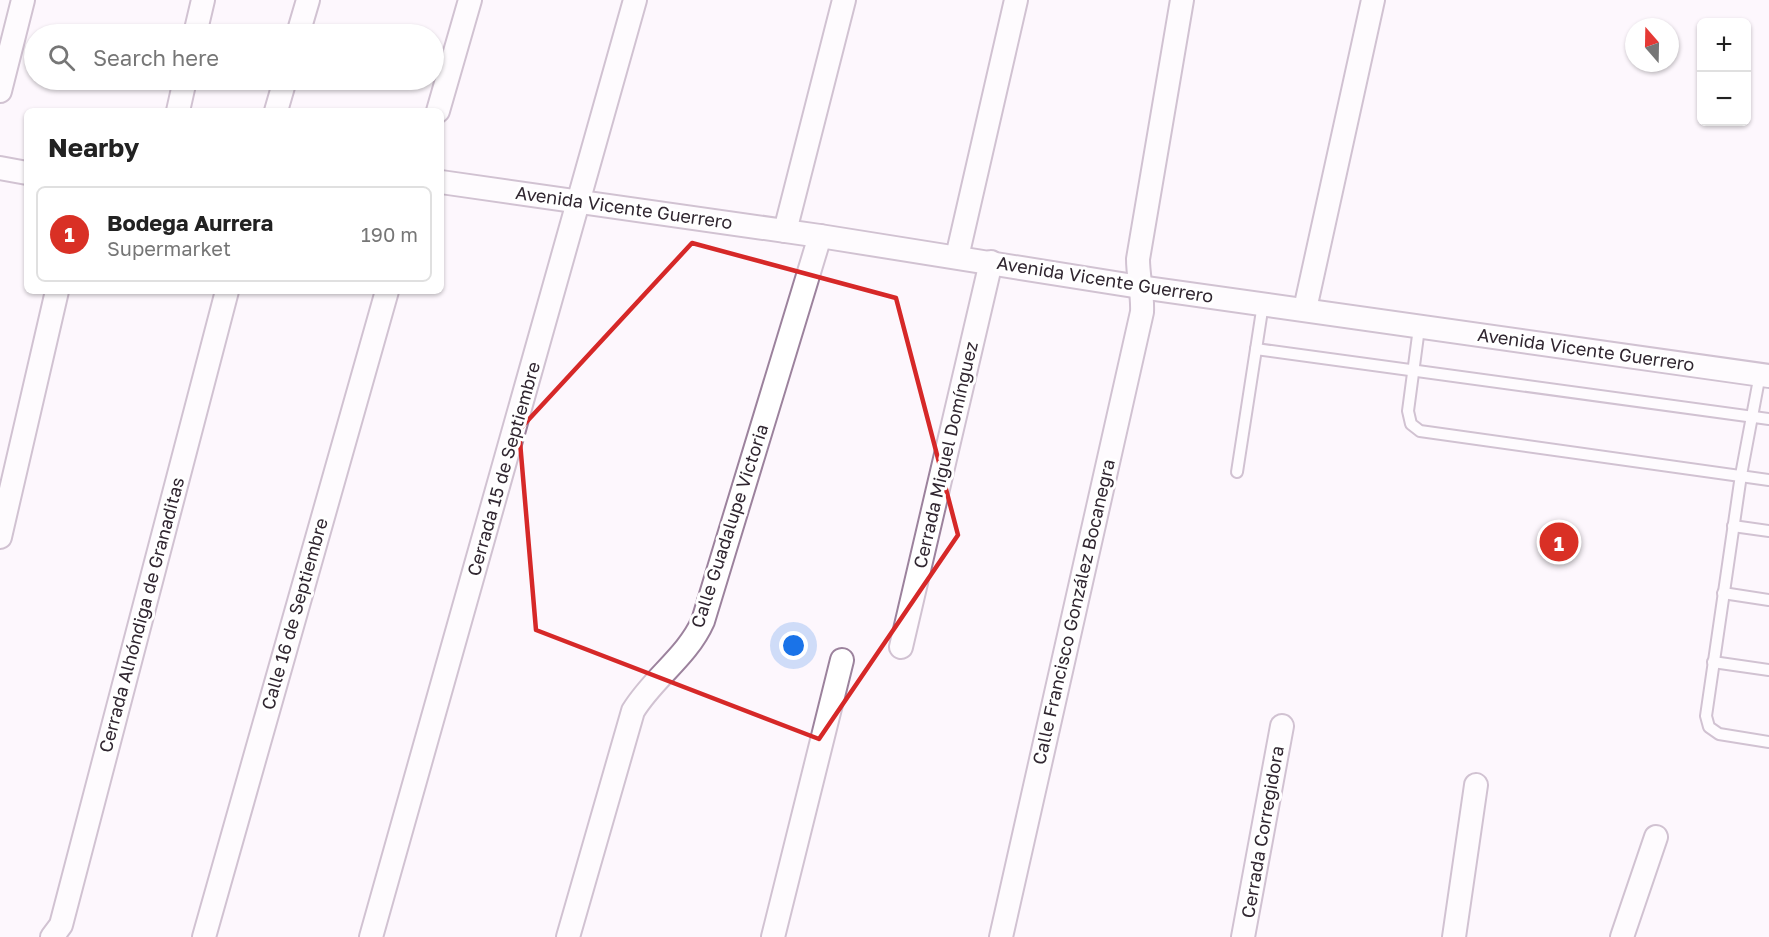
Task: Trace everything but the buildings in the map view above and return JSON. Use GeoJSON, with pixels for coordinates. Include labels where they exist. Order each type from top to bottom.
{"type":"FeatureCollection","features":[{"type":"Feature","properties":{"kind":"street"},"geometry":{"type":"LineString","coordinates":[[0,91],[23,0]]}},
{"type":"Feature","properties":{"kind":"street"},"geometry":{"type":"LineString","coordinates":[[197,24],[203,0]]}},
{"type":"Feature","properties":{"kind":"street"},"geometry":{"type":"LineString","coordinates":[[301,24],[308,0]]}},
{"type":"Feature","properties":{"kind":"street"},"geometry":{"type":"LineString","coordinates":[[439,108],[470,0]]}},
{"type":"Feature","properties":{"kind":"street","name":"Cerrada 15 de Septiembre"},"geometry":{"type":"LineString","coordinates":[[371,937],[635,0]]}},
{"type":"Feature","properties":{"kind":"street"},"geometry":{"type":"LineString","coordinates":[[785,231],[844,0]]}},
{"type":"Feature","properties":{"kind":"street"},"geometry":{"type":"LineString","coordinates":[[957,256],[1016,0]]}},
{"type":"Feature","properties":{"kind":"street","name":"Calle Francisco González Bocanegra"},"geometry":{"type":"LineString","coordinates":[[1001,937],[1142,312],[1143,298],[1138,259],[1182,0]]}},
{"type":"Feature","properties":{"kind":"street"},"geometry":{"type":"LineString","coordinates":[[1305,309],[1373,0]]}},
{"type":"Feature","properties":{"kind":"street"},"geometry":{"type":"LineString","coordinates":[[179,108],[183,90]]}},
{"type":"Feature","properties":{"kind":"street"},"geometry":{"type":"LineString","coordinates":[[277,108],[282,90]]}},
{"type":"Feature","properties":{"kind":"street"},"geometry":{"type":"LineString","coordinates":[[0,168],[24,172]]}},
{"type":"Feature","properties":{"kind":"street","name":"Avenida Vicente Guerrero"},"geometry":{"type":"LineString","coordinates":[[444,182],[957,256],[1140,287],[1305,309],[1419,328],[1765,375]]}},
{"type":"Feature","properties":{"kind":"street","name":"Calle Guadalupe Victoria"},"geometry":{"type":"LineString","coordinates":[[568,937],[633,711],[641,698],[687,649],[703,621],[820,236]]}},
{"type":"Feature","properties":{"kind":"street","name":"Cerrada Miguel Domínguez"},"geometry":{"type":"LineString","coordinates":[[901,647],[991,262]]}},
{"type":"Feature","properties":{"kind":"street"},"geometry":{"type":"LineString","coordinates":[[0,537],[56,294]]}},
{"type":"Feature","properties":{"kind":"street","name":"Cerrada Alhóndiga de Granaditas"},"geometry":{"type":"LineString","coordinates":[[52,937],[61,925],[226,294]]}},
{"type":"Feature","properties":{"kind":"street","name":"Calle 16 de Septiembre"},"geometry":{"type":"LineString","coordinates":[[204,937],[386,294]]}},
{"type":"Feature","properties":{"kind":"street"},"geometry":{"type":"LineString","coordinates":[[773,937],[842,660]]}},
{"type":"Feature","properties":{"kind":"street","name":"Cerrada Corregidora"},"geometry":{"type":"LineString","coordinates":[[1243,937],[1282,726]]}},
{"type":"Feature","properties":{"kind":"street"},"geometry":{"type":"LineString","coordinates":[[1454,937],[1476,785]]}},
{"type":"Feature","properties":{"kind":"street"},"geometry":{"type":"LineString","coordinates":[[1622,937],[1656,837]]}},
{"type":"Feature","properties":{"kind":"lane"},"geometry":{"type":"LineString","coordinates":[[1237,472],[1263,304]]}},
{"type":"Feature","properties":{"kind":"lane"},"geometry":{"type":"LineString","coordinates":[[1419,328],[1408,411],[1411,424],[1420,431],[1769,480]]}},
{"type":"Feature","properties":{"kind":"lane"},"geometry":{"type":"LineString","coordinates":[[1256,350],[1769,419]]}},
{"type":"Feature","properties":{"kind":"lane"},"geometry":{"type":"LineString","coordinates":[[1765,375],[1751,416],[1706,716],[1709,727],[1719,734],[1769,742]]}},
{"type":"Feature","properties":{"kind":"lane"},"geometry":{"type":"LineString","coordinates":[[1733,526],[1769,531]]}},
{"type":"Feature","properties":{"kind":"lane"},"geometry":{"type":"LineString","coordinates":[[1723,593],[1769,600]]}},
{"type":"Feature","properties":{"kind":"lane"},"geometry":{"type":"LineString","coordinates":[[1713,662],[1769,670]]}},
{"type":"Feature","properties":{"kind":"highlighted area"},"geometry":{"type":"Polygon","coordinates":[[[692,243],[896,298],[958,535],[819,739],[536,630],[519,430],[692,243]]]}},
{"type":"Feature","properties":{"kind":"place","name":"Bodega Aurrera"},"geometry":{"type":"Point","coordinates":[1559,542]}}]}
